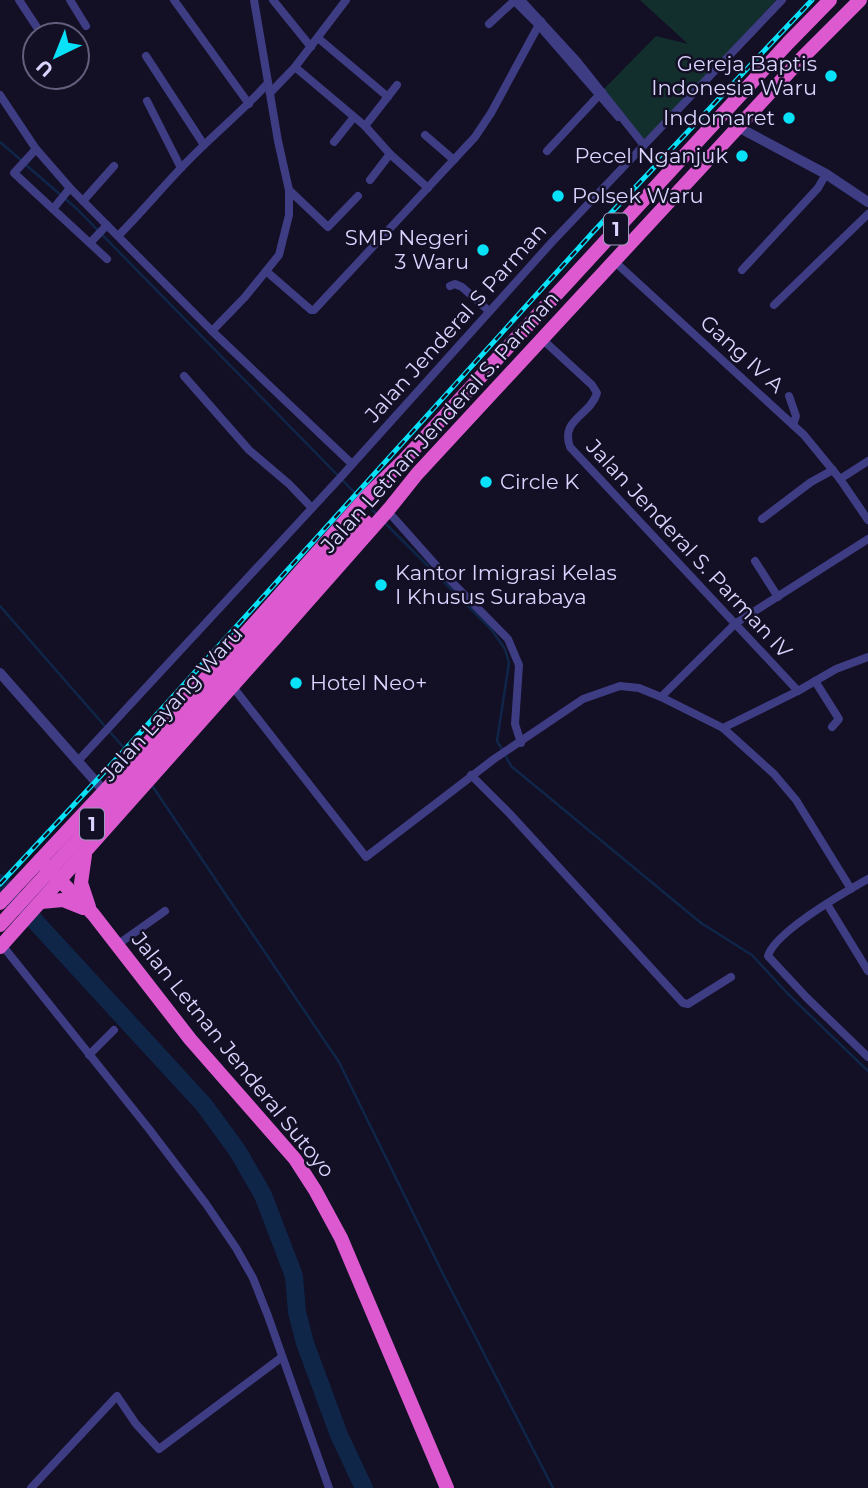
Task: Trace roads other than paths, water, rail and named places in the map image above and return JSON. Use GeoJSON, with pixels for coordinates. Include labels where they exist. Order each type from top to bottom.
{"type":"FeatureCollection","features":[{"type":"Feature","properties":{"kind":"highway","name":"1"},"geometry":{"type":"LineString","coordinates":[[788,43],[830,0]]}},
{"type":"Feature","properties":{"kind":"highway","name":"Jalan Letnan Jenderal S. Parman"},"geometry":{"type":"LineString","coordinates":[[416,474],[803,57],[860,0]]}},
{"type":"Feature","properties":{"kind":"highway"},"geometry":{"type":"LineString","coordinates":[[788,43],[793,53],[803,57]]}},
{"type":"Feature","properties":{"kind":"highway","name":"Jalan Letnan Jenderal S. Parman"},"geometry":{"type":"LineString","coordinates":[[1,946],[233,687],[376,508],[404,460],[788,43]]}},
{"type":"Feature","properties":{"kind":"highway","name":"Jalan Layang Waru"},"geometry":{"type":"LineString","coordinates":[[0,925],[376,508],[416,474]]}},
{"type":"Feature","properties":{"kind":"highway","name":"Jalan Letnan Jenderal S. Parman"},"geometry":{"type":"LineString","coordinates":[[2,901],[376,508]]}},
{"type":"Feature","properties":{"kind":"highway"},"geometry":{"type":"LineString","coordinates":[[86,851],[81,883],[93,914]]}},
{"type":"Feature","properties":{"kind":"highway","name":"Jalan Letnan Jenderal Sutoyo"},"geometry":{"type":"LineString","coordinates":[[40,860],[93,914],[190,1039],[295,1159],[341,1238],[447,1488]]}},
{"type":"Feature","properties":{"kind":"highway"},"geometry":{"type":"LineString","coordinates":[[23,878],[39,877],[44,881],[42,900],[74,903],[93,914]]}},
{"type":"Feature","properties":{"kind":"street"},"geometry":{"type":"LineString","coordinates":[[19,0],[33,21]]}},
{"type":"Feature","properties":{"kind":"street"},"geometry":{"type":"LineString","coordinates":[[70,0],[83,21]]}},
{"type":"Feature","properties":{"kind":"street"},"geometry":{"type":"LineString","coordinates":[[174,0],[249,104]]}},
{"type":"Feature","properties":{"kind":"street"},"geometry":{"type":"LineString","coordinates":[[212,331],[245,298],[279,255],[289,215],[289,190],[254,0]]}},
{"type":"Feature","properties":{"kind":"street"},"geometry":{"type":"LineString","coordinates":[[273,0],[311,47]]}},
{"type":"Feature","properties":{"kind":"street"},"geometry":{"type":"LineString","coordinates":[[270,93],[295,67],[346,0]]}},
{"type":"Feature","properties":{"kind":"street"},"geometry":{"type":"LineString","coordinates":[[489,24],[515,0],[539,24],[643,145]]}},
{"type":"Feature","properties":{"kind":"street","name":"Jalan Jenderal S Parman"},"geometry":{"type":"LineString","coordinates":[[78,762],[339,479],[489,311],[782,0]]}},
{"type":"Feature","properties":{"kind":"street"},"geometry":{"type":"LineString","coordinates":[[267,271],[314,310],[475,137],[539,24]]}},
{"type":"Feature","properties":{"kind":"street"},"geometry":{"type":"LineString","coordinates":[[318,38],[388,97]]}},
{"type":"Feature","properties":{"kind":"street"},"geometry":{"type":"LineString","coordinates":[[146,56],[204,145]]}},
{"type":"Feature","properties":{"kind":"street"},"geometry":{"type":"LineString","coordinates":[[295,67],[365,125],[390,153],[428,188]]}},
{"type":"Feature","properties":{"kind":"street"},"geometry":{"type":"LineString","coordinates":[[118,236],[181,168],[268,83]]}},
{"type":"Feature","properties":{"kind":"street"},"geometry":{"type":"LineString","coordinates":[[365,125],[397,85]]}},
{"type":"Feature","properties":{"kind":"street"},"geometry":{"type":"LineString","coordinates":[[547,151],[600,94]]}},
{"type":"Feature","properties":{"kind":"street"},"geometry":{"type":"LineString","coordinates":[[0,95],[68,192],[83,201],[104,227],[118,236],[349,467]]}},
{"type":"Feature","properties":{"kind":"street"},"geometry":{"type":"LineString","coordinates":[[147,101],[181,168]]}},
{"type":"Feature","properties":{"kind":"street"},"geometry":{"type":"LineString","coordinates":[[334,142],[354,117]]}},
{"type":"Feature","properties":{"kind":"street"},"geometry":{"type":"LineString","coordinates":[[738,127],[826,174],[868,202]]}},
{"type":"Feature","properties":{"kind":"street"},"geometry":{"type":"LineString","coordinates":[[425,135],[454,160]]}},
{"type":"Feature","properties":{"kind":"street"},"geometry":{"type":"LineString","coordinates":[[36,149],[13,173],[56,206],[107,259]]}},
{"type":"Feature","properties":{"kind":"street"},"geometry":{"type":"LineString","coordinates":[[370,180],[390,153]]}},
{"type":"Feature","properties":{"kind":"street"},"geometry":{"type":"LineString","coordinates":[[83,201],[114,166]]}},
{"type":"Feature","properties":{"kind":"street"},"geometry":{"type":"LineString","coordinates":[[743,270],[818,188],[826,174]]}},
{"type":"Feature","properties":{"kind":"street"},"geometry":{"type":"LineString","coordinates":[[289,190],[328,227],[358,196]]}},
{"type":"Feature","properties":{"kind":"street"},"geometry":{"type":"LineString","coordinates":[[56,206],[68,192]]}},
{"type":"Feature","properties":{"kind":"street"},"geometry":{"type":"LineString","coordinates":[[775,305],[868,214]]}},
{"type":"Feature","properties":{"kind":"street"},"geometry":{"type":"LineString","coordinates":[[92,241],[104,227]]}},
{"type":"Feature","properties":{"kind":"street","name":"Gang IV A"},"geometry":{"type":"LineString","coordinates":[[614,261],[793,425],[833,470],[868,520]]}},
{"type":"Feature","properties":{"kind":"street"},"geometry":{"type":"LineString","coordinates":[[450,286],[458,284],[489,311]]}},
{"type":"Feature","properties":{"kind":"street","name":"Jalan Jenderal S. Parman IV"},"geometry":{"type":"LineString","coordinates":[[542,339],[592,385],[597,393],[593,402],[567,430],[570,447],[798,691]]}},
{"type":"Feature","properties":{"kind":"street"},"geometry":{"type":"LineString","coordinates":[[184,376],[249,450],[311,507]]}},
{"type":"Feature","properties":{"kind":"street"},"geometry":{"type":"LineString","coordinates":[[789,396],[796,416],[793,425]]}},
{"type":"Feature","properties":{"kind":"street"},"geometry":{"type":"LineString","coordinates":[[840,479],[868,461]]}},
{"type":"Feature","properties":{"kind":"street"},"geometry":{"type":"LineString","coordinates":[[762,519],[811,482],[833,470]]}},
{"type":"Feature","properties":{"kind":"street"},"geometry":{"type":"LineString","coordinates":[[376,508],[508,639],[519,665],[515,724],[521,743]]}},
{"type":"Feature","properties":{"kind":"street"},"geometry":{"type":"LineString","coordinates":[[661,697],[736,623],[868,539]]}},
{"type":"Feature","properties":{"kind":"street"},"geometry":{"type":"LineString","coordinates":[[755,561],[778,597]]}},
{"type":"Feature","properties":{"kind":"street"},"geometry":{"type":"LineString","coordinates":[[723,728],[836,669],[868,657]]}},
{"type":"Feature","properties":{"kind":"street"},"geometry":{"type":"LineString","coordinates":[[0,673],[104,791]]}},
{"type":"Feature","properties":{"kind":"street"},"geometry":{"type":"LineString","coordinates":[[816,681],[839,719],[832,727]]}},
{"type":"Feature","properties":{"kind":"street"},"geometry":{"type":"LineString","coordinates":[[233,687],[366,857],[471,775],[583,699],[620,686],[639,688],[723,728],[774,774],[796,800],[851,889]]}},
{"type":"Feature","properties":{"kind":"street"},"geometry":{"type":"LineString","coordinates":[[471,775],[683,1003],[688,1004],[731,977]]}},
{"type":"Feature","properties":{"kind":"street"},"geometry":{"type":"LineString","coordinates":[[868,879],[786,934],[768,956],[868,1057]]}},
{"type":"Feature","properties":{"kind":"street"},"geometry":{"type":"LineString","coordinates":[[827,904],[868,971]]}},
{"type":"Feature","properties":{"kind":"street"},"geometry":{"type":"LineString","coordinates":[[117,945],[165,911]]}},
{"type":"Feature","properties":{"kind":"street"},"geometry":{"type":"LineString","coordinates":[[1,946],[198,1194],[236,1248],[253,1278],[329,1488]]}},
{"type":"Feature","properties":{"kind":"street"},"geometry":{"type":"LineString","coordinates":[[89,1055],[114,1030]]}},
{"type":"Feature","properties":{"kind":"street"},"geometry":{"type":"LineString","coordinates":[[31,1488],[117,1396],[136,1424],[159,1449],[282,1357]]}},
{"type":"Feature","properties":{"kind":"waterway"},"geometry":{"type":"LineString","coordinates":[[0,142],[21,160]]}},
{"type":"Feature","properties":{"kind":"waterway"},"geometry":{"type":"LineString","coordinates":[[26,165],[77,209],[358,496]]}},
{"type":"Feature","properties":{"kind":"waterway"},"geometry":{"type":"LineString","coordinates":[[366,503],[378,516]]}},
{"type":"Feature","properties":{"kind":"waterway"},"geometry":{"type":"LineString","coordinates":[[385,523],[491,629],[505,649],[509,663],[497,741],[502,749]]}},
{"type":"Feature","properties":{"kind":"waterway"},"geometry":{"type":"LineString","coordinates":[[0,606],[131,756]]}},
{"type":"Feature","properties":{"kind":"waterway"},"geometry":{"type":"LineString","coordinates":[[505,755],[511,766],[701,923],[752,955],[788,994],[868,1071]]}},
{"type":"Feature","properties":{"kind":"waterway"},"geometry":{"type":"LineString","coordinates":[[151,784],[339,1062],[443,1274],[553,1488]]}},
{"type":"Feature","properties":{"kind":"waterway"},"geometry":{"type":"LineString","coordinates":[[0,883],[204,1105],[237,1150],[263,1195],[294,1276],[297,1312],[305,1343],[339,1435],[364,1488]]}},
{"type":"Feature","properties":{"kind":"railway"},"geometry":{"type":"LineString","coordinates":[[0,884],[594,231],[812,0]]}},
{"type":"Feature","properties":{"kind":"place","name":"Gereja Baptis Indonesia Waru"},"geometry":{"type":"Point","coordinates":[831,76]}},
{"type":"Feature","properties":{"kind":"place","name":"Indomaret"},"geometry":{"type":"Point","coordinates":[789,118]}},
{"type":"Feature","properties":{"kind":"place","name":"Pecel Nganjuk"},"geometry":{"type":"Point","coordinates":[742,156]}},
{"type":"Feature","properties":{"kind":"place","name":"Polsek Waru"},"geometry":{"type":"Point","coordinates":[558,196]}},
{"type":"Feature","properties":{"kind":"place","name":"SMP Negeri 3 Waru"},"geometry":{"type":"Point","coordinates":[483,250]}},
{"type":"Feature","properties":{"kind":"place","name":"Circle K"},"geometry":{"type":"Point","coordinates":[486,482]}},
{"type":"Feature","properties":{"kind":"place","name":"Kantor Imigrasi Kelas I Khusus Surabaya"},"geometry":{"type":"Point","coordinates":[381,585]}},
{"type":"Feature","properties":{"kind":"place","name":"Hotel Neo+"},"geometry":{"type":"Point","coordinates":[296,683]}}]}
